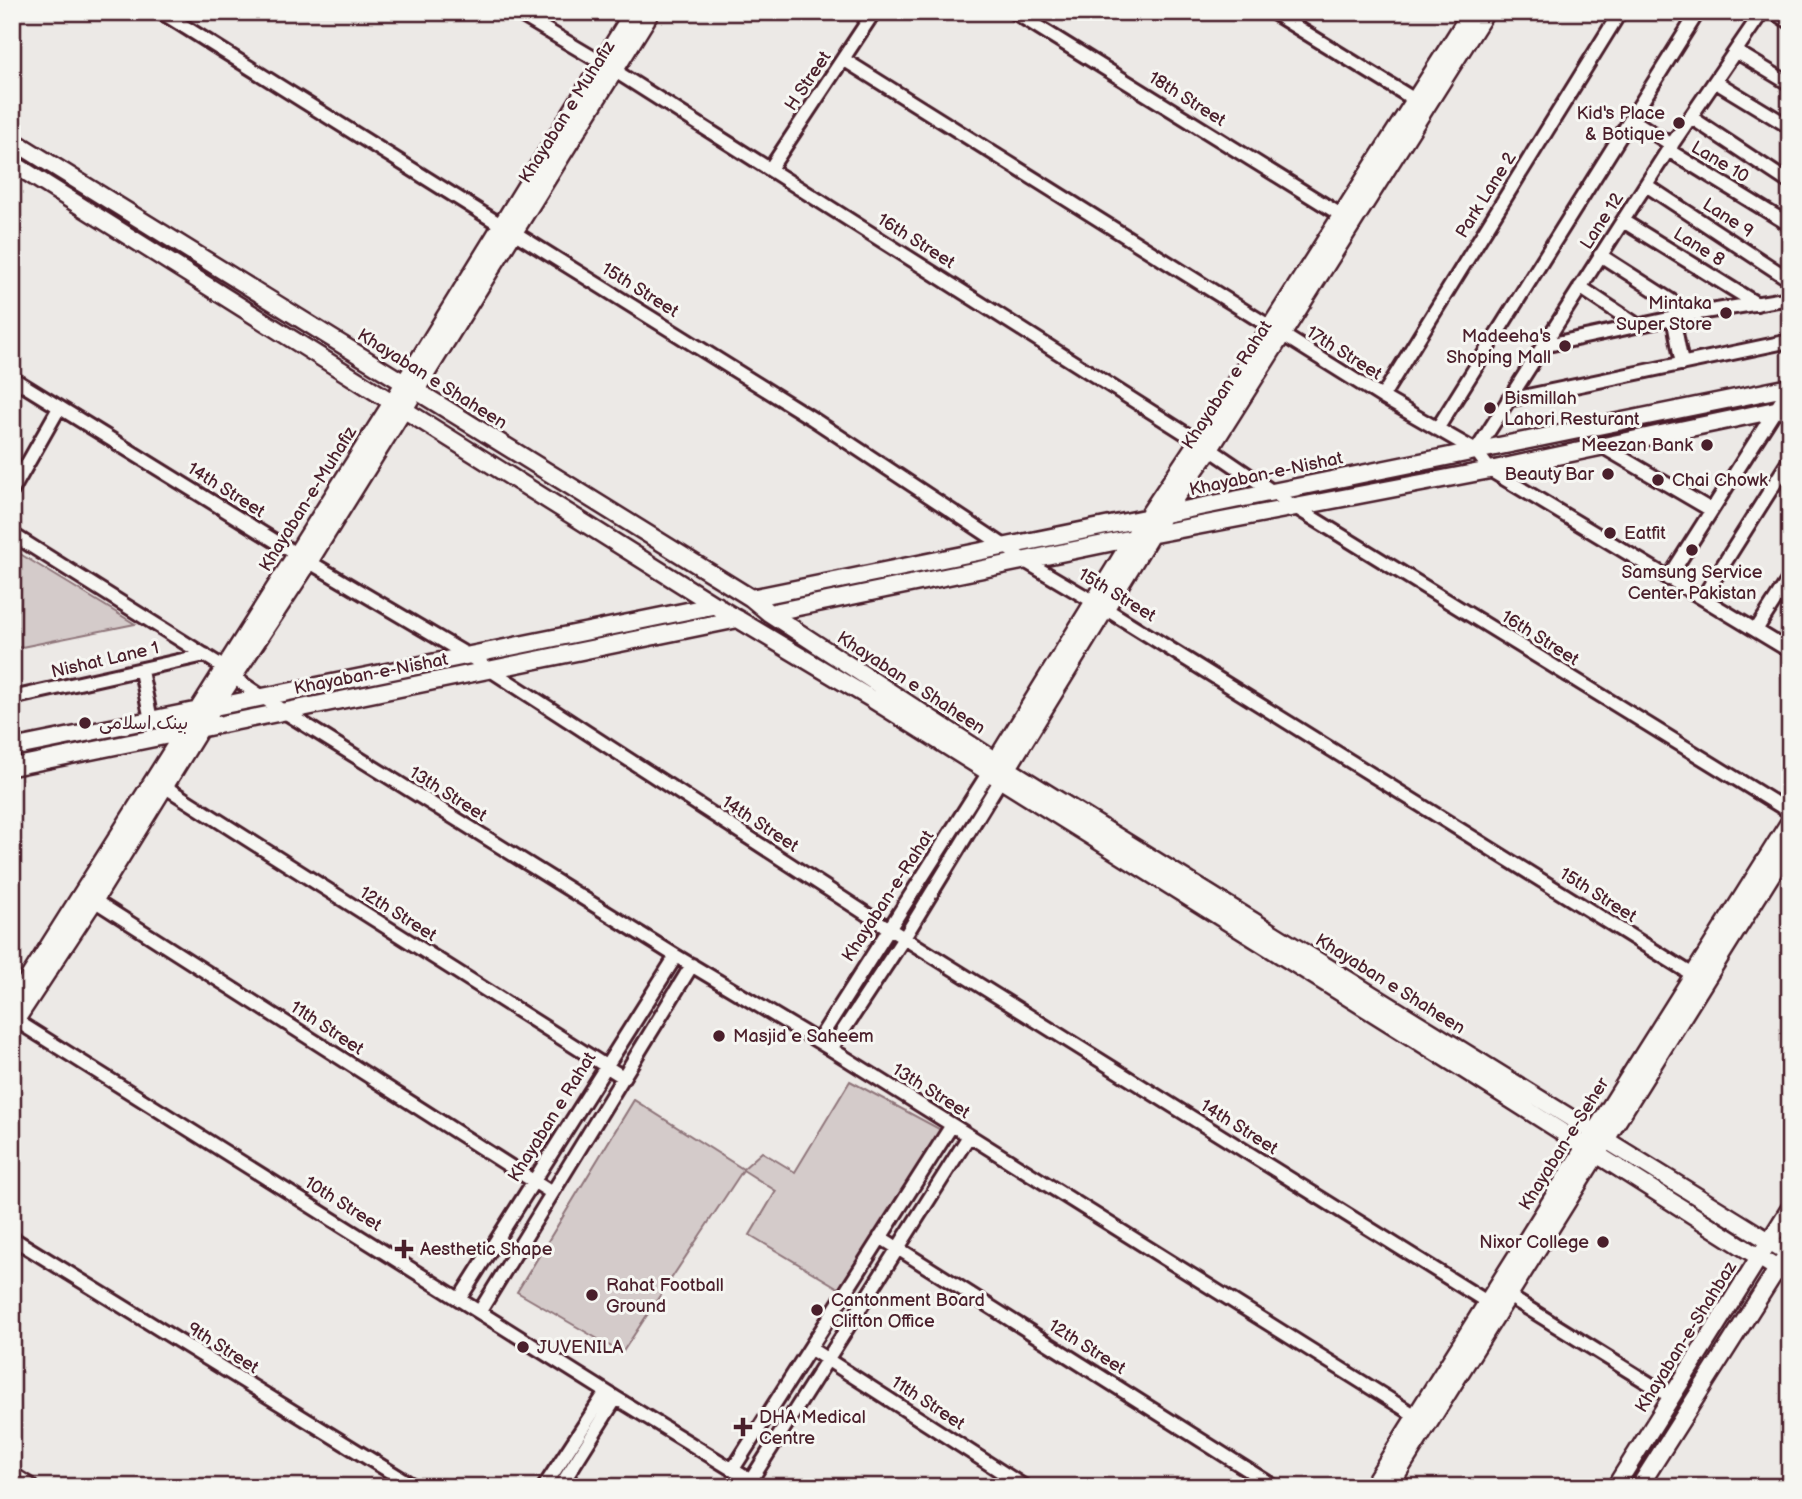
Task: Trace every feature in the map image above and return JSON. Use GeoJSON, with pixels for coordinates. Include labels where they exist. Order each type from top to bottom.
{"type":"FeatureCollection","features":[{"type":"Feature","properties":{"kind":"main road"},"geometry":{"type":"LineString","coordinates":[[12,1477],[28,1487]]}},
{"type":"Feature","properties":{"kind":"street","name":"15th Street"},"geometry":{"type":"LineString","coordinates":[[161,12],[813,419],[1025,561],[1699,978]]}},
{"type":"Feature","properties":{"kind":"street","name":"16th Street"},"geometry":{"type":"LineString","coordinates":[[516,12],[770,169],[1295,507],[1790,812]]}},
{"type":"Feature","properties":{"kind":"street","name":"Khayaban-e-Muhafiz"},"geometry":{"type":"LineString","coordinates":[[160,783],[195,711],[229,672],[303,558],[608,67],[633,12]]}},
{"type":"Feature","properties":{"kind":"street","name":"Khayaban e Muhafiz"},"geometry":{"type":"LineString","coordinates":[[608,67],[652,12]]}},
{"type":"Feature","properties":{"kind":"street","name":"H Street"},"geometry":{"type":"LineString","coordinates":[[770,169],[874,12]]}},
{"type":"Feature","properties":{"kind":"street","name":"18th Street"},"geometry":{"type":"LineString","coordinates":[[1014,12],[1341,215]]}},
{"type":"Feature","properties":{"kind":"street"},"geometry":{"type":"LineString","coordinates":[[1272,12],[1415,100]]}},
{"type":"Feature","properties":{"kind":"street","name":"Khayaban e Rahat"},"geometry":{"type":"LineString","coordinates":[[1276,331],[1341,215],[1471,12]]}},
{"type":"Feature","properties":{"kind":"street","name":"Khayaban e Rahat"},"geometry":{"type":"LineString","coordinates":[[1100,605],[1133,538],[1156,516],[1203,446],[1486,12]]}},
{"type":"Feature","properties":{"kind":"street","name":"Park Lane 2"},"geometry":{"type":"LineString","coordinates":[[1382,397],[1620,12]]}},
{"type":"Feature","properties":{"kind":"street"},"geometry":{"type":"LineString","coordinates":[[1437,429],[1698,12]]}},
{"type":"Feature","properties":{"kind":"street","name":"Lane 12"},"geometry":{"type":"LineString","coordinates":[[1476,451],[1600,254],[1762,12]]}},
{"type":"Feature","properties":{"kind":"street"},"geometry":{"type":"LineString","coordinates":[[1773,12],[1790,22]]}},
{"type":"Feature","properties":{"kind":"street"},"geometry":{"type":"LineString","coordinates":[[1737,52],[1790,84]]}},
{"type":"Feature","properties":{"kind":"street","name":"17th Street"},"geometry":{"type":"LineString","coordinates":[[844,59],[1382,397],[1476,451],[1490,470],[1790,651]]}},
{"type":"Feature","properties":{"kind":"street"},"geometry":{"type":"LineString","coordinates":[[1716,82],[1790,127]]}},
{"type":"Feature","properties":{"kind":"street"},"geometry":{"type":"LineString","coordinates":[[1692,118],[1790,183]]}},
{"type":"Feature","properties":{"kind":"street","name":"Lane 10"},"geometry":{"type":"LineString","coordinates":[[1631,119],[1670,148],[1790,225]]}},
{"type":"Feature","properties":{"kind":"street","name":"Khayaban e Shaheen"},"geometry":{"type":"LineString","coordinates":[[12,140],[751,598],[998,770]]}},
{"type":"Feature","properties":{"kind":"street","name":"Khayaban e Shaheen"},"geometry":{"type":"LineString","coordinates":[[12,163],[738,619],[998,770],[1595,1143],[1789,1252]]}},
{"type":"Feature","properties":{"kind":"street","name":"Lane 9"},"geometry":{"type":"LineString","coordinates":[[1646,185],[1790,281]]}},
{"type":"Feature","properties":{"kind":"street","name":"Lane 8"},"geometry":{"type":"LineString","coordinates":[[1623,221],[1757,304]]}},
{"type":"Feature","properties":{"kind":"street"},"geometry":{"type":"LineString","coordinates":[[1600,254],[1692,314]]}},
{"type":"Feature","properties":{"kind":"street"},"geometry":{"type":"LineString","coordinates":[[1580,287],[1637,325]]}},
{"type":"Feature","properties":{"kind":"street"},"geometry":{"type":"LineString","coordinates":[[1543,346],[1673,317],[1790,298]]}},
{"type":"Feature","properties":{"kind":"street"},"geometry":{"type":"LineString","coordinates":[[1673,317],[1682,364]]}},
{"type":"Feature","properties":{"kind":"street"},"geometry":{"type":"LineString","coordinates":[[1508,400],[1790,341]]}},
{"type":"Feature","properties":{"kind":"street","name":"14th Street"},"geometry":{"type":"LineString","coordinates":[[12,379],[303,558],[469,656],[904,938],[1671,1397]]}},
{"type":"Feature","properties":{"kind":"street"},"geometry":{"type":"LineString","coordinates":[[1668,579],[1711,510],[1782,408],[1790,387]]}},
{"type":"Feature","properties":{"kind":"street","name":"Khayaban-e-Nishat"},"geometry":{"type":"LineString","coordinates":[[751,598],[1790,387]]}},
{"type":"Feature","properties":{"kind":"street"},"geometry":{"type":"LineString","coordinates":[[12,491],[59,408]]}},
{"type":"Feature","properties":{"kind":"street","name":"Khayaban-e-Nishat"},"geometry":{"type":"LineString","coordinates":[[769,613],[1152,534],[1490,470],[1782,408]]}},
{"type":"Feature","properties":{"kind":"street"},"geometry":{"type":"LineString","coordinates":[[1600,445],[1711,510]]}},
{"type":"Feature","properties":{"kind":"street"},"geometry":{"type":"LineString","coordinates":[[1703,597],[1790,459]]}},
{"type":"Feature","properties":{"kind":"street","name":"Khayaban e Rahat"},"geometry":{"type":"LineString","coordinates":[[998,770],[1100,605],[1152,534],[1156,516]]}},
{"type":"Feature","properties":{"kind":"street"},"geometry":{"type":"LineString","coordinates":[[12,534],[229,672]]}},
{"type":"Feature","properties":{"kind":"street"},"geometry":{"type":"LineString","coordinates":[[1756,630],[1790,577]]}},
{"type":"Feature","properties":{"kind":"street","name":"Khayaban-e-Nishat"},"geometry":{"type":"LineString","coordinates":[[12,748],[717,605]]}},
{"type":"Feature","properties":{"kind":"street","name":"Khayaban-e-Nishat"},"geometry":{"type":"LineString","coordinates":[[12,767],[738,619]]}},
{"type":"Feature","properties":{"kind":"street","name":"Nishat Lane 1"},"geometry":{"type":"LineString","coordinates":[[12,698],[205,655]]}},
{"type":"Feature","properties":{"kind":"street"},"geometry":{"type":"LineString","coordinates":[[141,671],[151,720]]}},
{"type":"Feature","properties":{"kind":"street","name":"Khayaban-e-Muhafiz"},"geometry":{"type":"LineString","coordinates":[[13,1022],[160,783],[202,728],[229,672]]}},
{"type":"Feature","properties":{"kind":"street","name":"13th Street"},"geometry":{"type":"LineString","coordinates":[[229,672],[283,711],[676,956],[831,1049],[1416,1416]]}},
{"type":"Feature","properties":{"kind":"street","name":"Khayaban-e-Rahat"},"geometry":{"type":"LineString","coordinates":[[818,1041],[888,928],[998,770]]}},
{"type":"Feature","properties":{"kind":"street","name":"Khayaban-e-Rahat"},"geometry":{"type":"LineString","coordinates":[[831,1049],[904,938],[998,770]]}},
{"type":"Feature","properties":{"kind":"street","name":"12th Street"},"geometry":{"type":"LineString","coordinates":[[160,783],[623,1077]]}},
{"type":"Feature","properties":{"kind":"street","name":"Khayaban-e-Seher"},"geometry":{"type":"LineString","coordinates":[[1371,1487],[1699,978],[1790,821]]}},
{"type":"Feature","properties":{"kind":"street","name":"Khayaban-e-Seher"},"geometry":{"type":"LineString","coordinates":[[1699,978],[1790,845]]}},
{"type":"Feature","properties":{"kind":"street","name":"Khayaban-e-Muhafiz"},"geometry":{"type":"LineString","coordinates":[[12,1004],[88,897]]}},
{"type":"Feature","properties":{"kind":"street","name":"11th Street"},"geometry":{"type":"LineString","coordinates":[[88,897],[552,1192]]}},
{"type":"Feature","properties":{"kind":"street","name":"Khayaban e Rahat"},"geometry":{"type":"LineString","coordinates":[[460,1298],[676,956]]}},
{"type":"Feature","properties":{"kind":"street"},"geometry":{"type":"LineString","coordinates":[[480,1311],[692,965]]}},
{"type":"Feature","properties":{"kind":"street","name":"10th Street"},"geometry":{"type":"LineString","coordinates":[[13,1022],[756,1483]]}},
{"type":"Feature","properties":{"kind":"street"},"geometry":{"type":"LineString","coordinates":[[733,1469],[952,1125]]}},
{"type":"Feature","properties":{"kind":"street"},"geometry":{"type":"LineString","coordinates":[[756,1483],[828,1360],[969,1136]]}},
{"type":"Feature","properties":{"kind":"street","name":"Khayaban e Shaheen"},"geometry":{"type":"LineString","coordinates":[[1595,1143],[1784,1273]]}},
{"type":"Feature","properties":{"kind":"street","name":"Khayaban-e-Shahbaz"},"geometry":{"type":"LineString","coordinates":[[1615,1487],[1790,1208]]}},
{"type":"Feature","properties":{"kind":"street","name":"12th Street"},"geometry":{"type":"LineString","coordinates":[[880,1237],[1275,1487]]}},
{"type":"Feature","properties":{"kind":"street","name":"9th Street"},"geometry":{"type":"LineString","coordinates":[[12,1238],[415,1487]]}},
{"type":"Feature","properties":{"kind":"street"},"geometry":{"type":"LineString","coordinates":[[1639,1487],[1784,1273],[1789,1252]]}},
{"type":"Feature","properties":{"kind":"street","name":"Khayaban-e-Seher"},"geometry":{"type":"LineString","coordinates":[[1389,1487],[1497,1295]]}},
{"type":"Feature","properties":{"kind":"street","name":"11th Street"},"geometry":{"type":"LineString","coordinates":[[811,1349],[1025,1487]]}},
{"type":"Feature","properties":{"kind":"street"},"geometry":{"type":"LineString","coordinates":[[544,1487],[611,1395]]}},
{"type":"Feature","properties":{"kind":"street"},"geometry":{"type":"LineString","coordinates":[[560,1487],[611,1395]]}},
{"type":"Feature","properties":{"kind":"shaded area"},"geometry":{"type":"Polygon","coordinates":[[[12,549],[135,624],[12,649],[12,549]]]}},
{"type":"Feature","properties":{"kind":"shaded area"},"geometry":{"type":"Polygon","coordinates":[[[850,1081],[943,1131],[840,1289],[750,1235],[776,1191],[743,1170],[622,1353],[517,1292],[634,1100],[743,1169],[762,1152],[795,1172],[850,1081]]]}},
{"type":"Feature","properties":{"kind":"place","name":"Kid's Place & Botique"},"geometry":{"type":"Point","coordinates":[1679,123]}},
{"type":"Feature","properties":{"kind":"place","name":"Mintaka Super Store"},"geometry":{"type":"Point","coordinates":[1726,313]}},
{"type":"Feature","properties":{"kind":"place","name":"Madeeha's Shoping Mall"},"geometry":{"type":"Point","coordinates":[1565,346]}},
{"type":"Feature","properties":{"kind":"place","name":"Bismillah Lahori Resturant"},"geometry":{"type":"Point","coordinates":[1490,408]}},
{"type":"Feature","properties":{"kind":"place","name":"Meezan Bank"},"geometry":{"type":"Point","coordinates":[1707,445]}},
{"type":"Feature","properties":{"kind":"place","name":"Beauty Bar"},"geometry":{"type":"Point","coordinates":[1608,474]}},
{"type":"Feature","properties":{"kind":"place","name":"Chai Chowk"},"geometry":{"type":"Point","coordinates":[1658,480]}},
{"type":"Feature","properties":{"kind":"place","name":"Eatfit"},"geometry":{"type":"Point","coordinates":[1610,533]}},
{"type":"Feature","properties":{"kind":"place","name":"Samsung Service Center Pakistan"},"geometry":{"type":"Point","coordinates":[1692,550]}},
{"type":"Feature","properties":{"kind":"place","name":"بینک اسلامی"},"geometry":{"type":"Point","coordinates":[85,723]}},
{"type":"Feature","properties":{"kind":"place","name":"Masjid e Saheem"},"geometry":{"type":"Point","coordinates":[719,1036]}},
{"type":"Feature","properties":{"kind":"place","name":"Nixor College"},"geometry":{"type":"Point","coordinates":[1603,1242]}},
{"type":"Feature","properties":{"kind":"place","name":"Aesthetic Shape"},"geometry":{"type":"Point","coordinates":[404,1249]}},
{"type":"Feature","properties":{"kind":"place","name":"Rahat Football Ground"},"geometry":{"type":"Point","coordinates":[592,1295]}},
{"type":"Feature","properties":{"kind":"place","name":"Cantonment Board Clifton Office"},"geometry":{"type":"Point","coordinates":[817,1310]}},
{"type":"Feature","properties":{"kind":"place","name":"JUVENILA"},"geometry":{"type":"Point","coordinates":[523,1347]}},
{"type":"Feature","properties":{"kind":"place","name":"DHA Medical Centre"},"geometry":{"type":"Point","coordinates":[743,1427]}}]}
